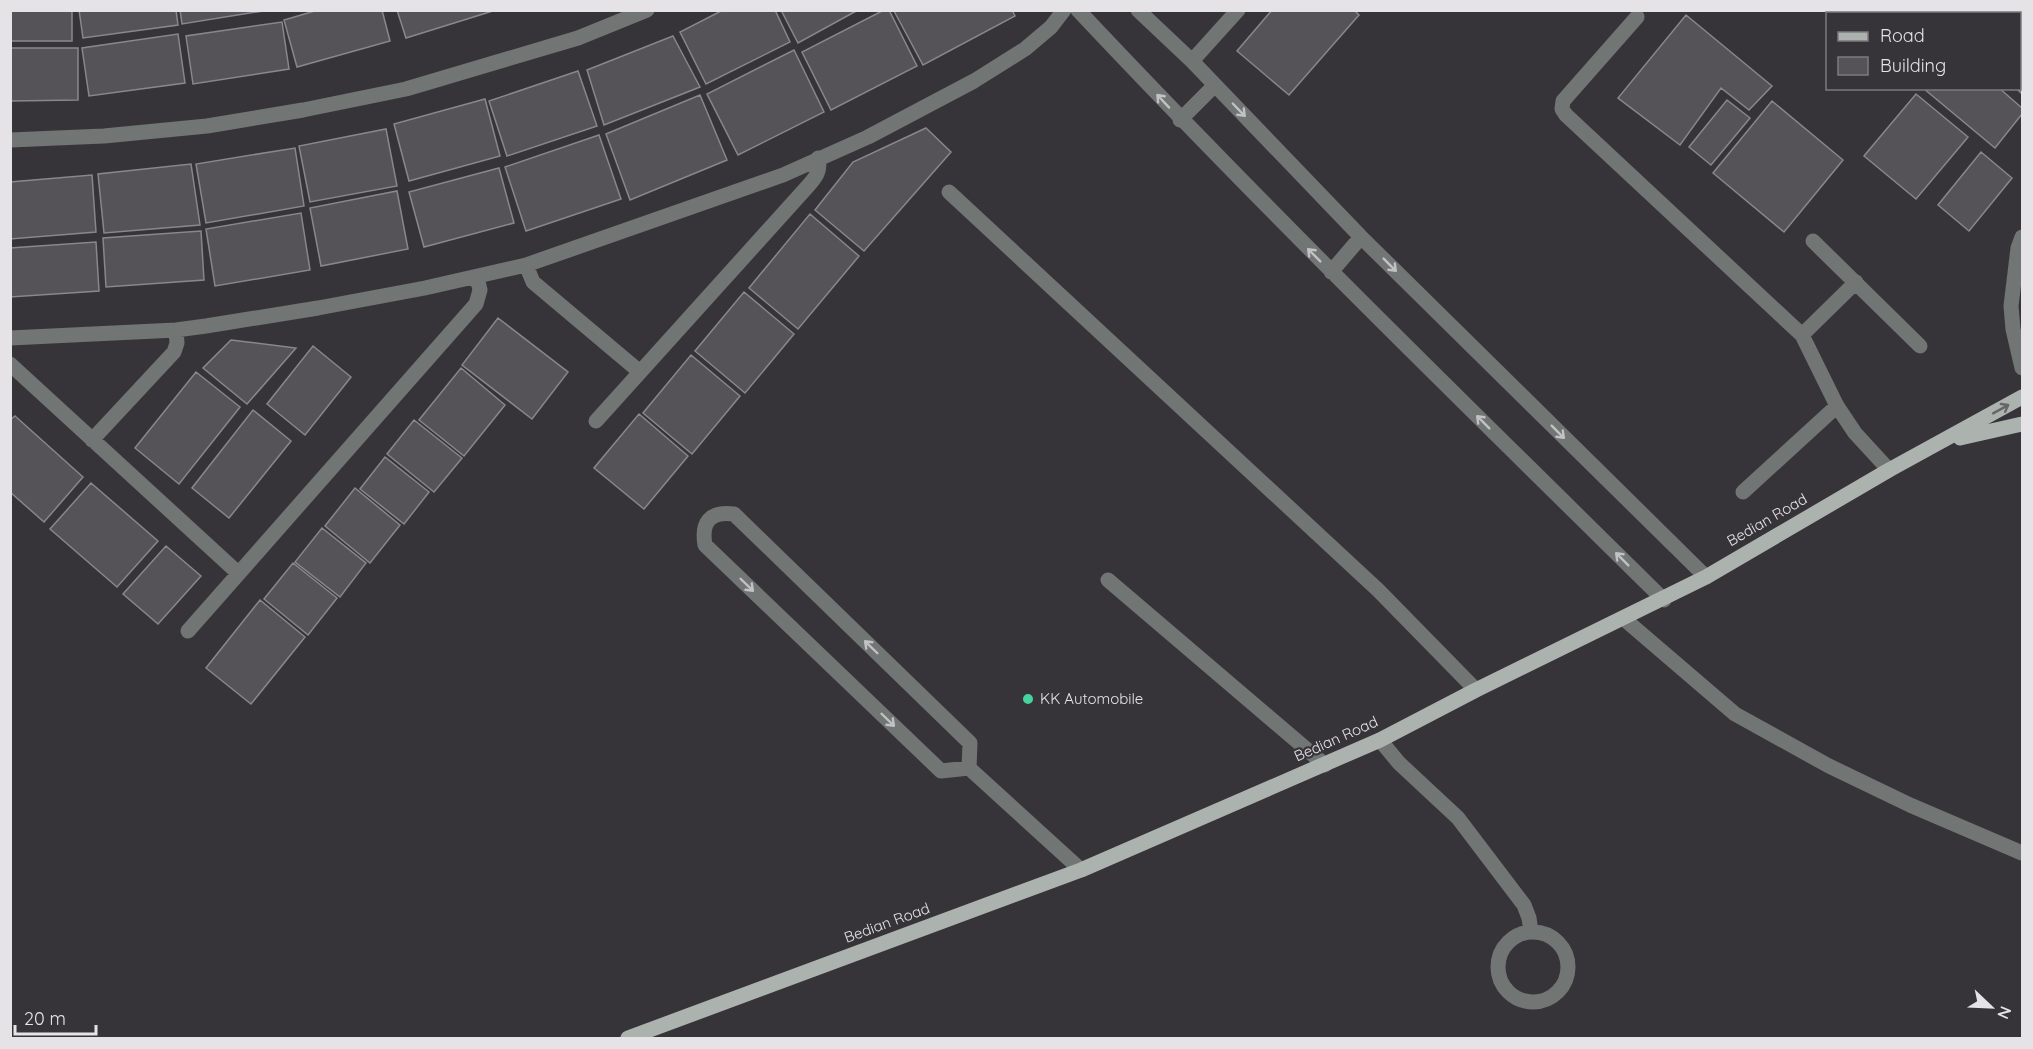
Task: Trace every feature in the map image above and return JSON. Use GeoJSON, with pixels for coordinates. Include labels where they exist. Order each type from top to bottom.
{"type":"FeatureCollection","features":[{"type":"Feature","properties":{"kind":"main road","name":"Bedian Road"},"geometry":{"type":"LineString","coordinates":[[628,1038],[1081,870],[1380,740],[1476,690],[1664,600],[1889,470],[2022,397]]}},
{"type":"Feature","properties":{"kind":"main road"},"geometry":{"type":"LineString","coordinates":[[1942,442],[2022,424]]}},
{"type":"Feature","properties":{"kind":"street"},"geometry":{"type":"LineString","coordinates":[[10,140],[104,136],[207,126],[326,106],[406,89],[578,38],[646,10]]}},
{"type":"Feature","properties":{"kind":"street"},"geometry":{"type":"LineString","coordinates":[[10,338],[176,330],[318,308],[477,277],[526,265],[783,175],[867,137],[974,81],[1024,49],[1051,27],[1064,10]]}},
{"type":"Feature","properties":{"kind":"street"},"geometry":{"type":"LineString","coordinates":[[1078,10],[1180,120],[1664,600]]}},
{"type":"Feature","properties":{"kind":"street"},"geometry":{"type":"LineString","coordinates":[[1138,10],[1192,61],[1361,237],[1706,577]]}},
{"type":"Feature","properties":{"kind":"street"},"geometry":{"type":"LineString","coordinates":[[1192,61],[1238,10]]}},
{"type":"Feature","properties":{"kind":"street"},"geometry":{"type":"LineString","coordinates":[[1637,17],[1563,101],[1562,109],[1802,335],[1837,406],[1855,433],[1889,470]]}},
{"type":"Feature","properties":{"kind":"street"},"geometry":{"type":"LineString","coordinates":[[1180,120],[1215,85]]}},
{"type":"Feature","properties":{"kind":"street"},"geometry":{"type":"LineString","coordinates":[[596,421],[817,176],[820,167],[818,158]]}},
{"type":"Feature","properties":{"kind":"street"},"geometry":{"type":"LineString","coordinates":[[949,192],[1378,590],[1476,690]]}},
{"type":"Feature","properties":{"kind":"street"},"geometry":{"type":"LineString","coordinates":[[1331,272],[1361,237]]}},
{"type":"Feature","properties":{"kind":"street"},"geometry":{"type":"LineString","coordinates":[[2022,237],[2018,248],[2011,306],[2013,329],[2022,368]]}},
{"type":"Feature","properties":{"kind":"street"},"geometry":{"type":"LineString","coordinates":[[1813,241],[1920,346]]}},
{"type":"Feature","properties":{"kind":"street"},"geometry":{"type":"LineString","coordinates":[[526,265],[533,282],[640,372]]}},
{"type":"Feature","properties":{"kind":"street"},"geometry":{"type":"LineString","coordinates":[[188,631],[476,304],[480,290],[477,277]]}},
{"type":"Feature","properties":{"kind":"street"},"geometry":{"type":"LineString","coordinates":[[2015,277],[2022,292]]}},
{"type":"Feature","properties":{"kind":"street"},"geometry":{"type":"LineString","coordinates":[[1802,335],[1856,282]]}},
{"type":"Feature","properties":{"kind":"street"},"geometry":{"type":"LineString","coordinates":[[92,440],[174,352],[177,344],[176,330]]}},
{"type":"Feature","properties":{"kind":"street"},"geometry":{"type":"LineString","coordinates":[[10,364],[238,573]]}},
{"type":"Feature","properties":{"kind":"street"},"geometry":{"type":"LineString","coordinates":[[1743,492],[1837,406]]}},
{"type":"Feature","properties":{"kind":"street"},"geometry":{"type":"LineString","coordinates":[[969,768],[970,743],[734,514],[721,513],[709,519],[703,531],[705,544],[941,771],[969,768],[1081,870]]}},
{"type":"Feature","properties":{"kind":"street"},"geometry":{"type":"LineString","coordinates":[[1108,580],[1325,765]]}},
{"type":"Feature","properties":{"kind":"street"},"geometry":{"type":"LineString","coordinates":[[1623,618],[1736,714],[1829,766],[1910,805],[2022,853]]}},
{"type":"Feature","properties":{"kind":"street"},"geometry":{"type":"LineString","coordinates":[[1380,740],[1399,763],[1458,818],[1520,899],[1529,918],[1531,931]]}},
{"type":"Feature","properties":{"kind":"street"},"geometry":{"type":"LineString","coordinates":[[1531,931],[1548,934],[1562,944],[1569,960],[1568,977],[1564,985],[1559,992],[1545,1001],[1527,1002],[1512,996],[1501,982],[1498,965],[1502,948],[1514,936],[1531,931]]}},
{"type":"Feature","properties":{"kind":"building"},"geometry":{"type":"Polygon","coordinates":[[[10,10],[72,10],[72,41],[10,41],[10,10]]]}},
{"type":"Feature","properties":{"kind":"building"},"geometry":{"type":"Polygon","coordinates":[[[79,10],[176,10],[178,25],[83,38],[79,10]]]}},
{"type":"Feature","properties":{"kind":"building"},"geometry":{"type":"Polygon","coordinates":[[[180,10],[269,10],[182,24],[180,10]]]}},
{"type":"Feature","properties":{"kind":"building"},"geometry":{"type":"Polygon","coordinates":[[[318,10],[382,10],[390,41],[297,67],[284,20],[318,10]]]}},
{"type":"Feature","properties":{"kind":"building"},"geometry":{"type":"Polygon","coordinates":[[[397,10],[496,10],[406,38],[397,10]]]}},
{"type":"Feature","properties":{"kind":"building"},"geometry":{"type":"Polygon","coordinates":[[[723,10],[775,10],[790,42],[706,84],[680,32],[723,10]]]}},
{"type":"Feature","properties":{"kind":"building"},"geometry":{"type":"Polygon","coordinates":[[[781,10],[858,10],[798,43],[781,10]]]}},
{"type":"Feature","properties":{"kind":"building"},"geometry":{"type":"Polygon","coordinates":[[[884,10],[889,10],[917,66],[831,110],[802,52],[884,10]]]}},
{"type":"Feature","properties":{"kind":"building"},"geometry":{"type":"Polygon","coordinates":[[[895,10],[1012,10],[1015,16],[923,65],[895,10]]]}},
{"type":"Feature","properties":{"kind":"building"},"geometry":{"type":"Polygon","coordinates":[[[1272,10],[1354,10],[1359,15],[1289,95],[1237,51],[1272,10]]]}},
{"type":"Feature","properties":{"kind":"building"},"geometry":{"type":"Polygon","coordinates":[[[1992,10],[2022,10],[2022,94],[2018,90],[2021,90],[2021,12],[1991,12],[1992,10]]]}},
{"type":"Feature","properties":{"kind":"building"},"geometry":{"type":"Polygon","coordinates":[[[1686,15],[1772,86],[1749,110],[1721,88],[1680,145],[1618,98],[1686,15]]]}},
{"type":"Feature","properties":{"kind":"building"},"geometry":{"type":"Polygon","coordinates":[[[282,22],[289,69],[193,84],[186,36],[282,22]]]}},
{"type":"Feature","properties":{"kind":"building"},"geometry":{"type":"Polygon","coordinates":[[[178,34],[185,83],[89,96],[82,48],[178,34]]]}},
{"type":"Feature","properties":{"kind":"building"},"geometry":{"type":"Polygon","coordinates":[[[673,36],[700,87],[604,125],[587,70],[673,36]]]}},
{"type":"Feature","properties":{"kind":"building"},"geometry":{"type":"Polygon","coordinates":[[[10,48],[78,48],[78,100],[10,101],[10,48]]]}},
{"type":"Feature","properties":{"kind":"building"},"geometry":{"type":"Polygon","coordinates":[[[794,50],[824,112],[738,155],[707,94],[794,50]]]}},
{"type":"Feature","properties":{"kind":"building"},"geometry":{"type":"Polygon","coordinates":[[[578,71],[597,126],[507,156],[489,101],[578,71]]]}},
{"type":"Feature","properties":{"kind":"building"},"geometry":{"type":"Polygon","coordinates":[[[1925,90],[2001,90],[2022,108],[2022,114],[1995,148],[1925,90]]]}},
{"type":"Feature","properties":{"kind":"building"},"geometry":{"type":"Polygon","coordinates":[[[1916,94],[1968,137],[1916,199],[1864,156],[1916,94]]]}},
{"type":"Feature","properties":{"kind":"building"},"geometry":{"type":"Polygon","coordinates":[[[700,95],[727,160],[630,200],[606,134],[700,95]]]}},
{"type":"Feature","properties":{"kind":"building"},"geometry":{"type":"Polygon","coordinates":[[[485,99],[500,156],[409,181],[394,124],[485,99]]]}},
{"type":"Feature","properties":{"kind":"building"},"geometry":{"type":"Polygon","coordinates":[[[1727,100],[1750,118],[1711,165],[1689,147],[1727,100]]]}},
{"type":"Feature","properties":{"kind":"building"},"geometry":{"type":"Polygon","coordinates":[[[1772,101],[1843,160],[1784,232],[1713,173],[1772,101]]]}},
{"type":"Feature","properties":{"kind":"building"},"geometry":{"type":"Polygon","coordinates":[[[926,128],[951,152],[864,251],[815,210],[853,162],[926,128]]]}},
{"type":"Feature","properties":{"kind":"building"},"geometry":{"type":"Polygon","coordinates":[[[386,129],[397,186],[310,202],[299,146],[386,129]]]}},
{"type":"Feature","properties":{"kind":"building"},"geometry":{"type":"Polygon","coordinates":[[[599,135],[621,199],[526,231],[505,167],[599,135]]]}},
{"type":"Feature","properties":{"kind":"building"},"geometry":{"type":"Polygon","coordinates":[[[295,148],[304,206],[206,223],[196,164],[295,148]]]}},
{"type":"Feature","properties":{"kind":"building"},"geometry":{"type":"Polygon","coordinates":[[[1981,152],[2012,178],[1969,231],[1938,205],[1981,152]]]}},
{"type":"Feature","properties":{"kind":"building"},"geometry":{"type":"Polygon","coordinates":[[[191,164],[200,225],[104,233],[98,174],[191,164]]]}},
{"type":"Feature","properties":{"kind":"building"},"geometry":{"type":"Polygon","coordinates":[[[499,168],[514,223],[424,247],[409,192],[499,168]]]}},
{"type":"Feature","properties":{"kind":"building"},"geometry":{"type":"Polygon","coordinates":[[[92,175],[96,232],[10,239],[10,182],[92,175]]]}},
{"type":"Feature","properties":{"kind":"building"},"geometry":{"type":"Polygon","coordinates":[[[397,191],[408,249],[321,266],[310,208],[397,191]]]}},
{"type":"Feature","properties":{"kind":"building"},"geometry":{"type":"Polygon","coordinates":[[[301,213],[310,270],[215,286],[206,229],[301,213]]]}},
{"type":"Feature","properties":{"kind":"building"},"geometry":{"type":"Polygon","coordinates":[[[810,214],[859,256],[798,329],[749,288],[810,214]]]}},
{"type":"Feature","properties":{"kind":"building"},"geometry":{"type":"Polygon","coordinates":[[[201,231],[204,280],[106,287],[103,238],[201,231]]]}},
{"type":"Feature","properties":{"kind":"building"},"geometry":{"type":"Polygon","coordinates":[[[96,242],[99,291],[10,297],[10,248],[96,242]]]}},
{"type":"Feature","properties":{"kind":"building"},"geometry":{"type":"Polygon","coordinates":[[[744,292],[794,334],[745,393],[695,351],[744,292]]]}},
{"type":"Feature","properties":{"kind":"building"},"geometry":{"type":"Polygon","coordinates":[[[498,318],[568,372],[532,419],[462,365],[498,318]]]}},
{"type":"Feature","properties":{"kind":"building"},"geometry":{"type":"Polygon","coordinates":[[[231,340],[296,348],[247,404],[203,368],[231,340]]]}},
{"type":"Feature","properties":{"kind":"building"},"geometry":{"type":"Polygon","coordinates":[[[313,346],[351,377],[305,435],[267,404],[313,346]]]}},
{"type":"Feature","properties":{"kind":"building"},"geometry":{"type":"Polygon","coordinates":[[[691,355],[740,396],[692,454],[643,413],[691,355]]]}},
{"type":"Feature","properties":{"kind":"building"},"geometry":{"type":"Polygon","coordinates":[[[461,368],[505,405],[464,456],[419,420],[461,368]]]}},
{"type":"Feature","properties":{"kind":"building"},"geometry":{"type":"Polygon","coordinates":[[[196,372],[240,407],[179,484],[135,448],[196,372]]]}},
{"type":"Feature","properties":{"kind":"building"},"geometry":{"type":"Polygon","coordinates":[[[253,410],[291,441],[229,518],[192,488],[253,410]]]}},
{"type":"Feature","properties":{"kind":"building"},"geometry":{"type":"Polygon","coordinates":[[[639,414],[688,456],[644,509],[594,468],[639,414]]]}},
{"type":"Feature","properties":{"kind":"building"},"geometry":{"type":"Polygon","coordinates":[[[15,416],[83,477],[44,522],[10,492],[10,420],[15,416]]]}},
{"type":"Feature","properties":{"kind":"building"},"geometry":{"type":"Polygon","coordinates":[[[414,420],[462,458],[434,492],[387,454],[414,420]]]}},
{"type":"Feature","properties":{"kind":"building"},"geometry":{"type":"Polygon","coordinates":[[[385,457],[429,492],[404,524],[360,489],[385,457]]]}},
{"type":"Feature","properties":{"kind":"building"},"geometry":{"type":"Polygon","coordinates":[[[91,483],[158,541],[117,587],[50,529],[91,483]]]}},
{"type":"Feature","properties":{"kind":"building"},"geometry":{"type":"Polygon","coordinates":[[[355,488],[400,525],[370,563],[325,526],[355,488]]]}},
{"type":"Feature","properties":{"kind":"building"},"geometry":{"type":"Polygon","coordinates":[[[322,528],[366,563],[340,597],[295,562],[322,528]]]}},
{"type":"Feature","properties":{"kind":"building"},"geometry":{"type":"Polygon","coordinates":[[[166,546],[201,576],[158,624],[123,594],[166,546]]]}},
{"type":"Feature","properties":{"kind":"building"},"geometry":{"type":"Polygon","coordinates":[[[293,563],[337,598],[308,635],[264,599],[293,563]]]}},
{"type":"Feature","properties":{"kind":"building"},"geometry":{"type":"Polygon","coordinates":[[[260,600],[305,637],[251,704],[206,668],[260,600]]]}},
{"type":"Feature","properties":{"kind":"place","name":"KK Automobile"},"geometry":{"type":"Point","coordinates":[1028,699]}}]}
